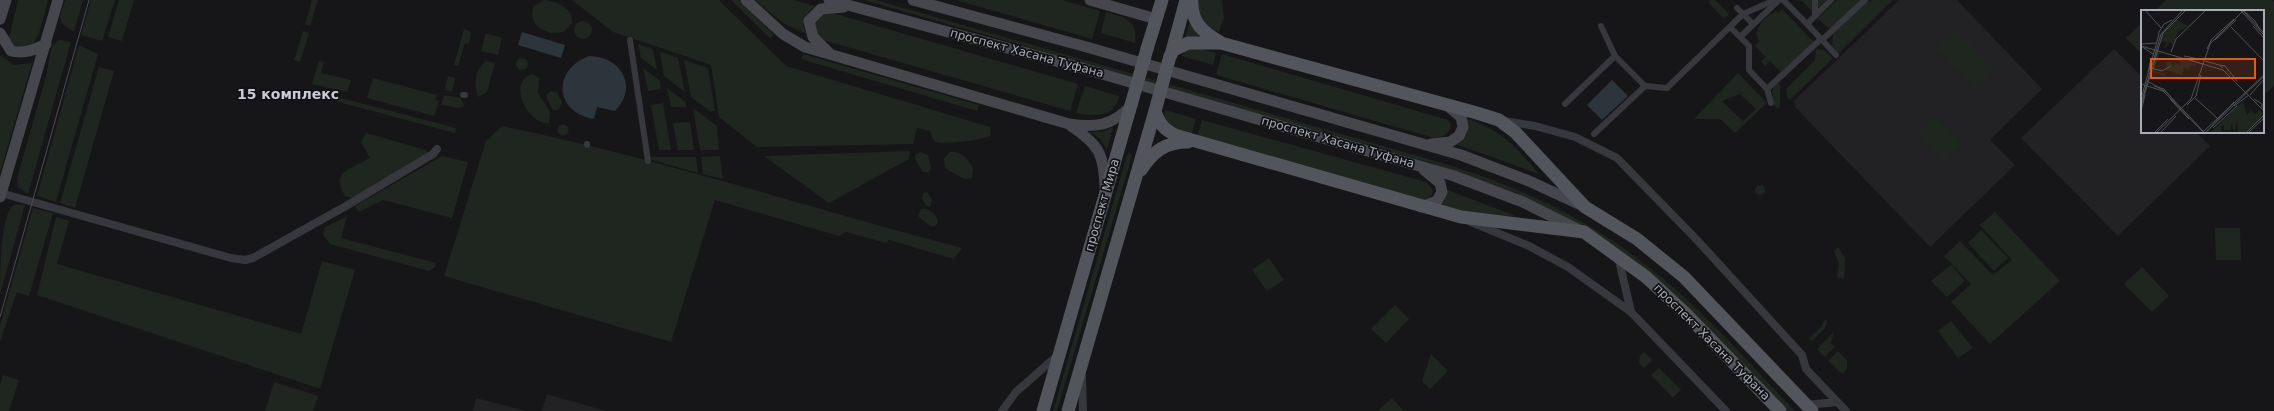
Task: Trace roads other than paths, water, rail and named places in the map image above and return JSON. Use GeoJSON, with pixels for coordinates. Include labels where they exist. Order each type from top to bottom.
{"type":"FeatureCollection","features":[{"type":"Feature","properties":{"kind":"main road"},"geometry":{"type":"LineString","coordinates":[[0,19],[6,0]]}},
{"type":"Feature","properties":{"kind":"main road"},"geometry":{"type":"LineString","coordinates":[[1,195],[58,0]]}},
{"type":"Feature","properties":{"kind":"main road"},"geometry":{"type":"LineString","coordinates":[[746,0],[782,34],[805,47],[1069,124],[1092,127],[1102,125],[1121,116],[1131,105]]}},
{"type":"Feature","properties":{"kind":"main road","name":"проспект Хасана Туфана"},"geometry":{"type":"LineString","coordinates":[[829,0],[1078,67],[1419,166],[1523,202],[1584,232],[1646,277],[1686,314],[1780,411]]}},
{"type":"Feature","properties":{"kind":"main road","name":"проспект Хасана Туфана"},"geometry":{"type":"LineString","coordinates":[[913,0],[1090,48],[1460,155],[1529,180],[1585,207],[1637,239],[1684,277],[1809,408]]}},
{"type":"Feature","properties":{"kind":"main road"},"geometry":{"type":"LineString","coordinates":[[1090,0],[1156,19]]}},
{"type":"Feature","properties":{"kind":"main road","name":"проспект Мира"},"geometry":{"type":"LineString","coordinates":[[1043,411],[1162,0]]}},
{"type":"Feature","properties":{"kind":"main road","name":"проспект Мира"},"geometry":{"type":"LineString","coordinates":[[1068,411],[1186,0]]}},
{"type":"Feature","properties":{"kind":"main road"},"geometry":{"type":"LineString","coordinates":[[1192,0],[1193,18],[1196,23],[1208,35],[1221,43]]}},
{"type":"Feature","properties":{"kind":"main road"},"geometry":{"type":"LineString","coordinates":[[831,55],[813,37],[809,21],[821,9],[851,6]]}},
{"type":"Feature","properties":{"kind":"main road"},"geometry":{"type":"LineString","coordinates":[[0,33],[11,51],[20,53],[34,50],[46,44]]}},
{"type":"Feature","properties":{"kind":"main road"},"geometry":{"type":"LineString","coordinates":[[1171,54],[1188,43],[1221,43],[1499,120],[1515,132],[1585,207]]}},
{"type":"Feature","properties":{"kind":"main road"},"geometry":{"type":"LineString","coordinates":[[1425,145],[1450,142],[1459,136],[1463,127],[1461,117],[1448,106]]}},
{"type":"Feature","properties":{"kind":"main road"},"geometry":{"type":"LineString","coordinates":[[1154,112],[1164,128],[1170,133],[1421,207],[1461,217],[1584,232]]}},
{"type":"Feature","properties":{"kind":"main road"},"geometry":{"type":"LineString","coordinates":[[1069,124],[1090,139],[1100,152],[1104,162],[1105,196]]}},
{"type":"Feature","properties":{"kind":"main road"},"geometry":{"type":"LineString","coordinates":[[1136,178],[1146,162],[1158,149],[1172,143],[1193,141]]}},
{"type":"Feature","properties":{"kind":"main road"},"geometry":{"type":"LineString","coordinates":[[1419,166],[1440,183],[1442,192],[1437,202],[1421,207]]}},
{"type":"Feature","properties":{"kind":"street"},"geometry":{"type":"LineString","coordinates":[[1601,26],[1615,56],[1645,86],[1667,88],[1743,14],[1775,0]]}},
{"type":"Feature","properties":{"kind":"street"},"geometry":{"type":"LineString","coordinates":[[1740,37],[1778,0]]}},
{"type":"Feature","properties":{"kind":"street"},"geometry":{"type":"LineString","coordinates":[[1783,0],[1836,55]]}},
{"type":"Feature","properties":{"kind":"street"},"geometry":{"type":"LineString","coordinates":[[1815,16],[1816,0]]}},
{"type":"Feature","properties":{"kind":"street"},"geometry":{"type":"LineString","coordinates":[[1807,24],[1831,0]]}},
{"type":"Feature","properties":{"kind":"street"},"geometry":{"type":"LineString","coordinates":[[1767,89],[1865,0]]}},
{"type":"Feature","properties":{"kind":"street"},"geometry":{"type":"LineString","coordinates":[[1737,8],[1753,24]]}},
{"type":"Feature","properties":{"kind":"street"},"geometry":{"type":"LineString","coordinates":[[1730,27],[1749,46],[1749,70],[1767,89],[1771,104]]}},
{"type":"Feature","properties":{"kind":"street"},"geometry":{"type":"LineString","coordinates":[[630,40],[648,161]]}},
{"type":"Feature","properties":{"kind":"street"},"geometry":{"type":"LineString","coordinates":[[1566,104],[1615,56]]}},
{"type":"Feature","properties":{"kind":"street"},"geometry":{"type":"LineString","coordinates":[[1594,134],[1645,86]]}},
{"type":"Feature","properties":{"kind":"street"},"geometry":{"type":"LineString","coordinates":[[1499,120],[1535,126],[1575,137],[1617,158],[1696,240],[1802,355],[1806,369],[1846,411]]}},
{"type":"Feature","properties":{"kind":"street"},"geometry":{"type":"LineString","coordinates":[[1,195],[231,258],[245,260],[253,258],[346,206],[433,154],[437,149]]}},
{"type":"Feature","properties":{"kind":"street"},"geometry":{"type":"LineString","coordinates":[[1461,217],[1529,246],[1568,267],[1631,312],[1726,411]]}},
{"type":"Feature","properties":{"kind":"street"},"geometry":{"type":"LineString","coordinates":[[1618,256],[1631,312]]}},
{"type":"Feature","properties":{"kind":"street"},"geometry":{"type":"LineString","coordinates":[[1083,411],[1082,382],[1084,354]]}},
{"type":"Feature","properties":{"kind":"street"},"geometry":{"type":"LineString","coordinates":[[1002,411],[1016,392],[1059,355]]}},
{"type":"Feature","properties":{"kind":"street"},"geometry":{"type":"LineString","coordinates":[[1809,408],[1837,402]]}},
{"type":"Feature","properties":{"kind":"tram line"},"geometry":{"type":"LineString","coordinates":[[0,317],[89,0]]}},
{"type":"Feature","properties":{"kind":"district","name":"15 комплекс"},"geometry":{"type":"Point","coordinates":[288,94]}}]}
